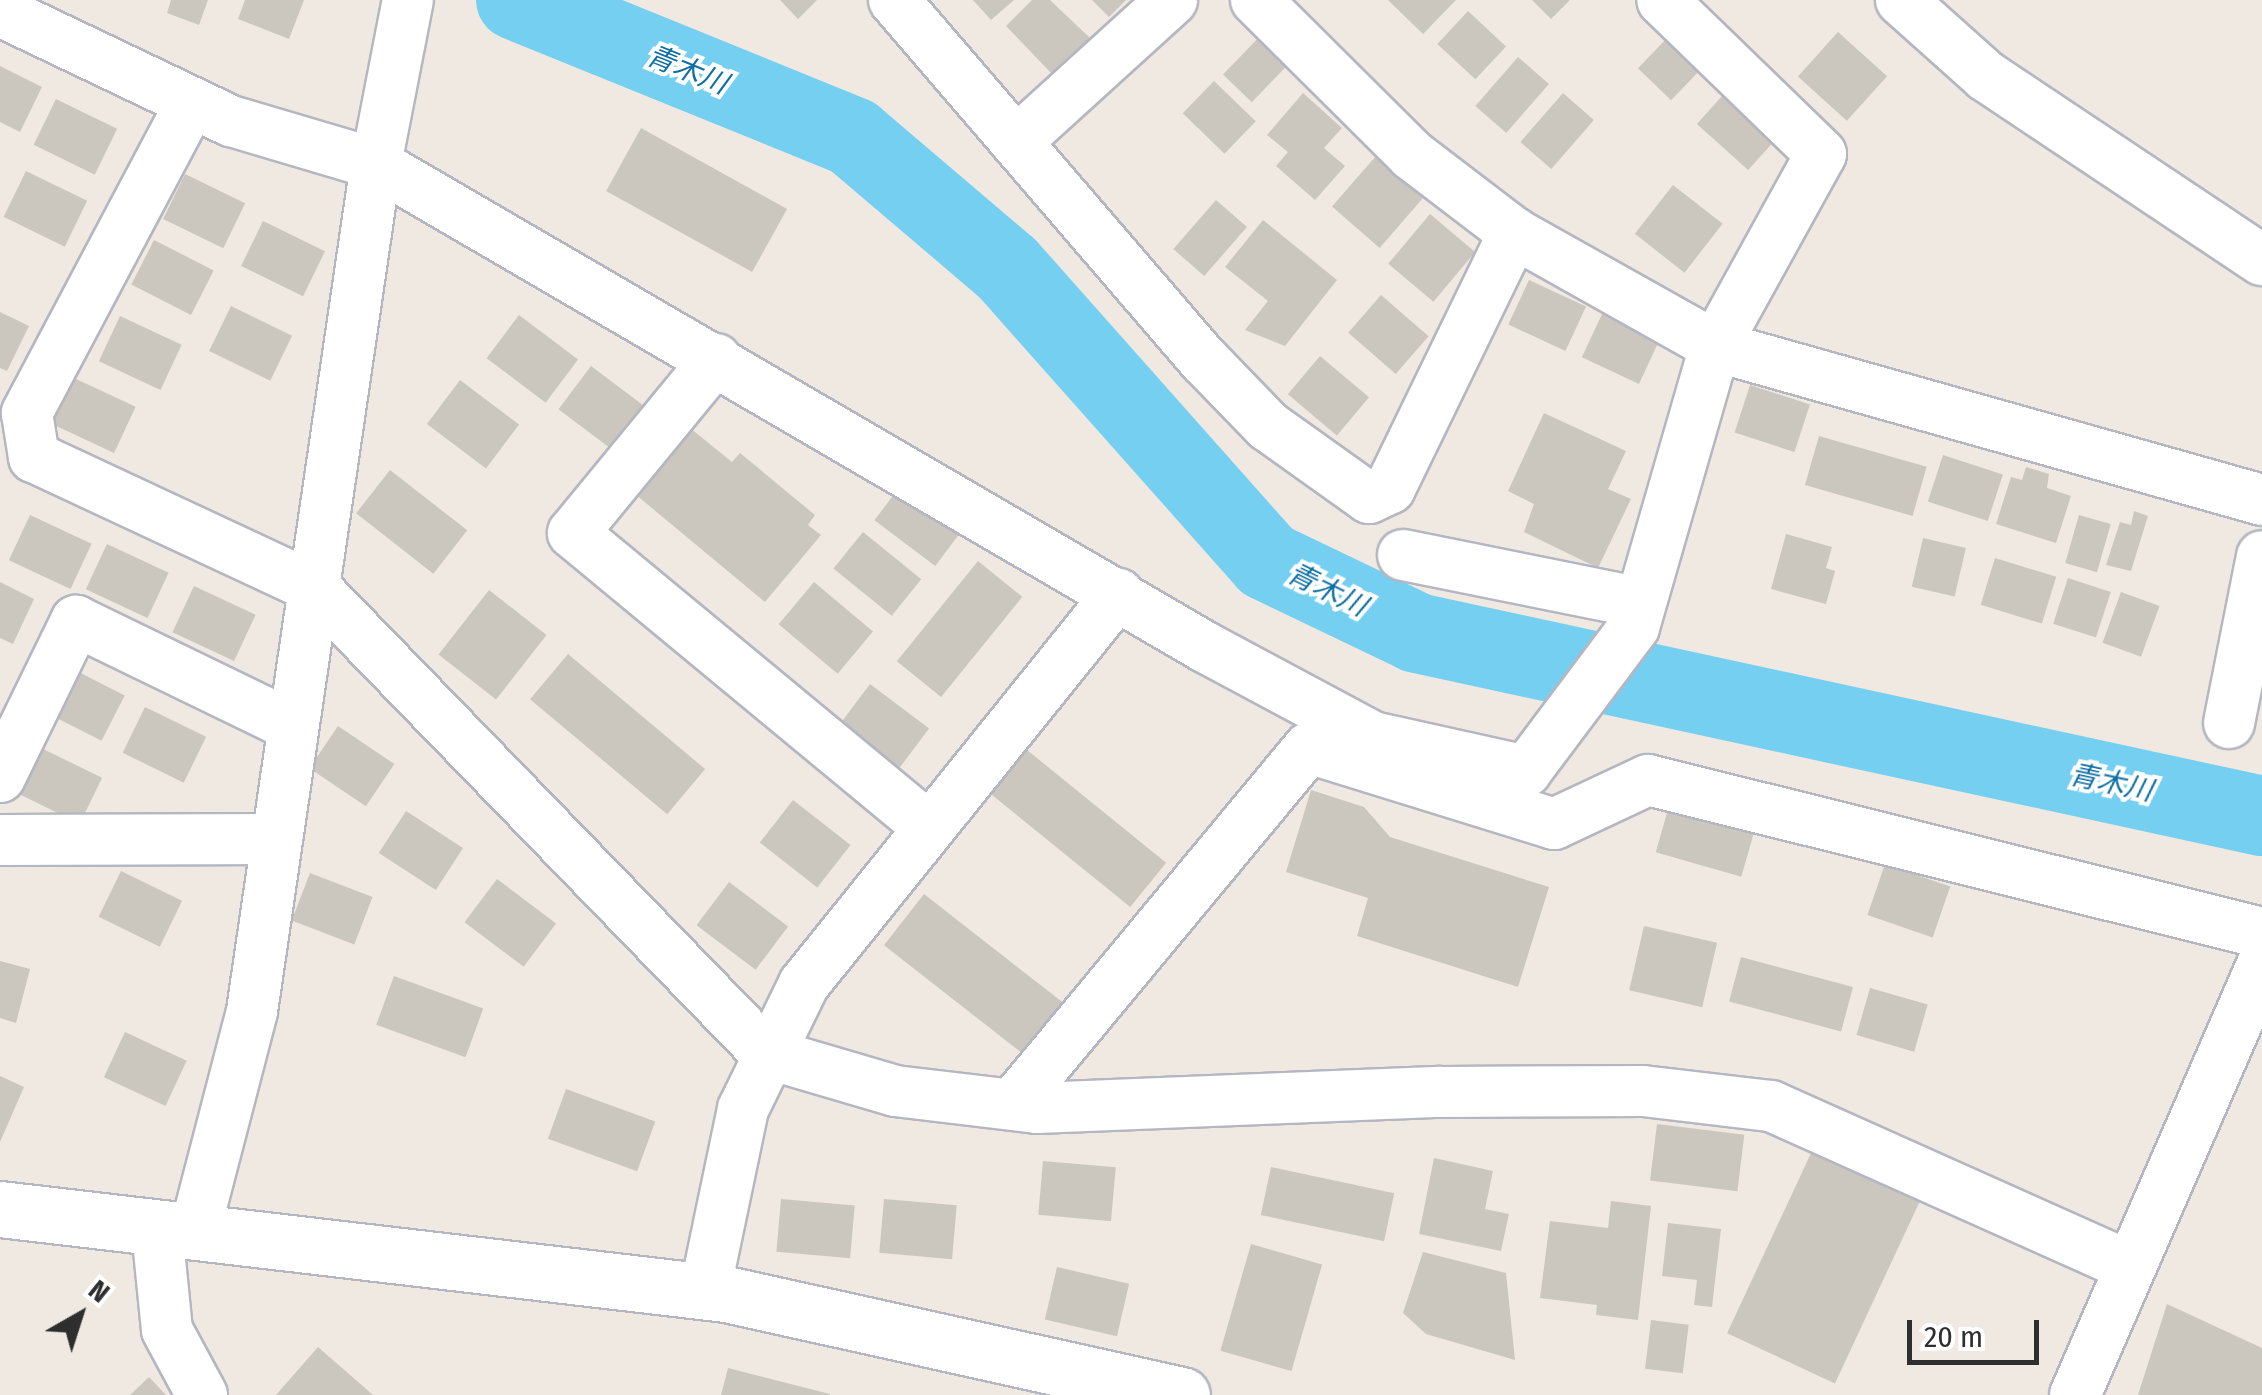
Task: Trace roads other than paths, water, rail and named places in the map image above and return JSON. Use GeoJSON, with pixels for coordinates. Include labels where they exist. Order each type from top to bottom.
{"type":"FeatureCollection","features":[{"type":"Feature","properties":{"kind":"street"},"geometry":{"type":"LineString","coordinates":[[894,0],[1268,426],[1369,498],[1390,488],[1514,233]]}},
{"type":"Feature","properties":{"kind":"street"},"geometry":{"type":"LineString","coordinates":[[1016,142],[1172,0]]}},
{"type":"Feature","properties":{"kind":"street"},"geometry":{"type":"LineString","coordinates":[[1256,0],[1412,155],[1514,233],[1715,346],[2262,500]]}},
{"type":"Feature","properties":{"kind":"street"},"geometry":{"type":"LineString","coordinates":[[0,11],[230,121],[376,164],[1118,594],[1374,736],[1526,770],[1637,615],[1715,346],[1821,154],[1662,0]]}},
{"type":"Feature","properties":{"kind":"street"},"geometry":{"type":"LineString","coordinates":[[1901,0],[1986,76],[2262,260]]}},
{"type":"Feature","properties":{"kind":"street"},"geometry":{"type":"LineString","coordinates":[[202,1395],[167,1330],[175,1232],[252,1011],[274,840],[316,588],[376,164],[408,2]]}},
{"type":"Feature","properties":{"kind":"street"},"geometry":{"type":"LineString","coordinates":[[191,102],[27,413],[34,457],[316,588],[766,1053],[895,1091],[1013,1104],[1643,1091],[1772,1106],[2129,1266]]}},
{"type":"Feature","properties":{"kind":"street"},"geometry":{"type":"LineString","coordinates":[[716,359],[573,533],[929,828]]}},
{"type":"Feature","properties":{"kind":"street"},"geometry":{"type":"LineString","coordinates":[[1404,555],[1637,615]]}},
{"type":"Feature","properties":{"kind":"street"},"geometry":{"type":"LineString","coordinates":[[2229,723],[2262,556]]}},
{"type":"Feature","properties":{"kind":"street"},"geometry":{"type":"LineString","coordinates":[[705,1291],[743,1110],[766,1053],[804,984],[1118,594]]}},
{"type":"Feature","properties":{"kind":"street"},"geometry":{"type":"LineString","coordinates":[[0,777],[76,621],[292,726]]}},
{"type":"Feature","properties":{"kind":"street"},"geometry":{"type":"LineString","coordinates":[[1013,1104],[1310,748],[1554,824],[1648,780],[2262,933]]}},
{"type":"Feature","properties":{"kind":"street"},"geometry":{"type":"LineString","coordinates":[[0,840],[274,840]]}},
{"type":"Feature","properties":{"kind":"street"},"geometry":{"type":"LineString","coordinates":[[2075,1395],[2262,964]]}},
{"type":"Feature","properties":{"kind":"street"},"geometry":{"type":"LineString","coordinates":[[0,1210],[705,1291],[1182,1395]]}},
{"type":"Feature","properties":{"kind":"waterway","name":"青木川"},"geometry":{"type":"LineString","coordinates":[[516,0],[853,137],[1007,268],[1267,561],[1417,633],[2262,816]]}}]}
